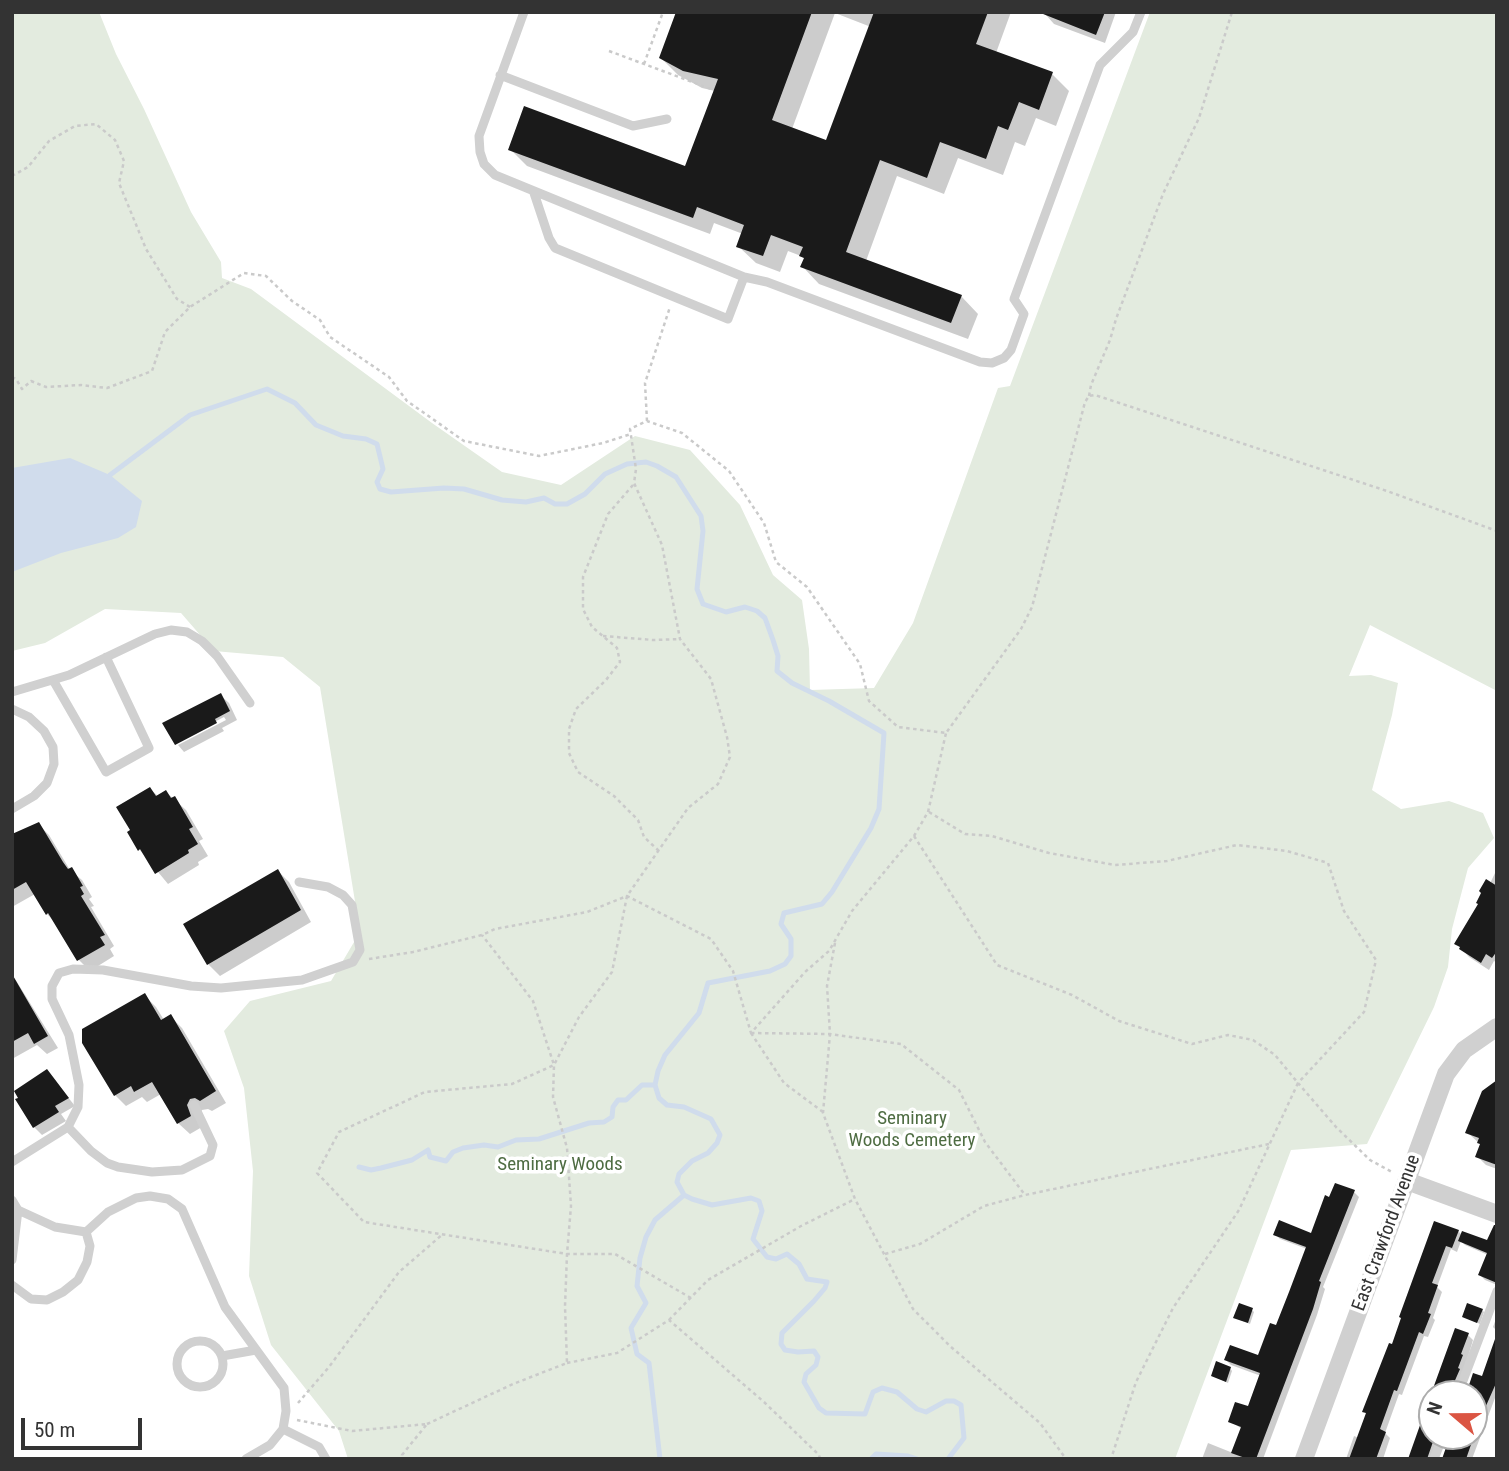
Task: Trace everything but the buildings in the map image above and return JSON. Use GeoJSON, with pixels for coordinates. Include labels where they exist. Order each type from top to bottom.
{"type":"FeatureCollection","features":[{"type":"Feature","properties":{"kind":"street","name":"East Crawford Avenue"},"geometry":{"type":"LineString","coordinates":[[1304,1459],[1446,1074],[1464,1051],[1497,1027]]}},
{"type":"Feature","properties":{"kind":"street"},"geometry":{"type":"LineString","coordinates":[[1407,1181],[1497,1214]]}},
{"type":"Feature","properties":{"kind":"lane"},"geometry":{"type":"LineString","coordinates":[[524,12],[481,128],[480,152],[484,164],[495,175],[744,277],[767,282],[980,362],[992,363],[1004,358],[1011,350],[1024,314],[1014,299],[1100,65],[1133,32],[1141,12]]}},
{"type":"Feature","properties":{"kind":"lane"},"geometry":{"type":"LineString","coordinates":[[500,75],[633,125],[667,119]]}},
{"type":"Feature","properties":{"kind":"lane"},"geometry":{"type":"LineString","coordinates":[[534,193],[555,248],[728,319],[744,277]]}},
{"type":"Feature","properties":{"kind":"lane"},"geometry":{"type":"LineString","coordinates":[[12,692],[69,675],[155,634],[171,631],[187,632],[202,641],[250,703]]}},
{"type":"Feature","properties":{"kind":"lane"},"geometry":{"type":"LineString","coordinates":[[53,680],[106,772],[149,748],[106,657]]}},
{"type":"Feature","properties":{"kind":"lane"},"geometry":{"type":"LineString","coordinates":[[12,709],[29,717],[44,731],[52,747],[54,764],[47,783],[34,796],[12,809]]}},
{"type":"Feature","properties":{"kind":"lane"},"geometry":{"type":"LineString","coordinates":[[12,1162],[68,1127],[78,1107],[79,1085],[69,1035],[52,999],[52,986],[59,973],[73,969],[103,970],[191,986],[231,988],[302,980],[353,962],[360,950],[352,905],[343,895],[328,887],[299,882]]}},
{"type":"Feature","properties":{"kind":"lane"},"geometry":{"type":"LineString","coordinates":[[68,1127],[107,1163],[152,1172],[182,1170],[211,1156],[213,1145],[194,1105]]}},
{"type":"Feature","properties":{"kind":"lane"},"geometry":{"type":"LineString","coordinates":[[86,1232],[108,1212],[136,1198],[150,1196],[167,1199],[182,1209],[225,1307],[284,1388],[283,1429],[270,1444],[246,1459]]}},
{"type":"Feature","properties":{"kind":"lane"},"geometry":{"type":"LineString","coordinates":[[12,1200],[18,1210],[55,1227],[86,1232]]}},
{"type":"Feature","properties":{"kind":"lane"},"geometry":{"type":"LineString","coordinates":[[12,1260],[18,1210]]}},
{"type":"Feature","properties":{"kind":"lane"},"geometry":{"type":"LineString","coordinates":[[12,1285],[31,1299],[47,1300],[63,1292],[78,1280],[88,1262],[90,1246],[86,1232]]}},
{"type":"Feature","properties":{"kind":"lane"},"geometry":{"type":"LineString","coordinates":[[1463,1380],[1497,1290]]}},
{"type":"Feature","properties":{"kind":"lane"},"geometry":{"type":"LineString","coordinates":[[196,1340],[212,1344],[222,1356],[222,1372],[218,1379],[206,1387],[191,1386],[180,1377],[177,1370],[178,1355],[182,1348],[196,1340]]}},
{"type":"Feature","properties":{"kind":"lane"},"geometry":{"type":"LineString","coordinates":[[222,1356],[256,1350]]}},
{"type":"Feature","properties":{"kind":"lane"},"geometry":{"type":"LineString","coordinates":[[283,1429],[319,1447],[326,1459]]}},
{"type":"Feature","properties":{"kind":"path"},"geometry":{"type":"LineString","coordinates":[[644,64],[663,12]]}},
{"type":"Feature","properties":{"kind":"path"},"geometry":{"type":"LineString","coordinates":[[751,1033],[804,972],[829,951],[852,911],[914,836],[928,812],[946,733],[1021,629],[1032,607],[1091,384],[1110,340],[1163,194],[1199,118],[1233,12]]}},
{"type":"Feature","properties":{"kind":"path"},"geometry":{"type":"LineString","coordinates":[[609,51],[713,90]]}},
{"type":"Feature","properties":{"kind":"path"},"geometry":{"type":"LineString","coordinates":[[12,176],[28,167],[49,141],[75,126],[96,124],[115,140],[124,160],[119,183],[146,249],[177,299],[190,307]]}},
{"type":"Feature","properties":{"kind":"path"},"geometry":{"type":"LineString","coordinates":[[12,377],[22,389],[31,382],[46,387],[107,388],[152,371],[166,332],[190,307],[244,273],[266,276],[292,301],[320,320],[330,337],[389,377],[407,401],[464,442],[539,456],[603,443],[631,434]]}},
{"type":"Feature","properties":{"kind":"path"},"geometry":{"type":"LineString","coordinates":[[647,421],[645,383],[674,297]]}},
{"type":"Feature","properties":{"kind":"path"},"geometry":{"type":"LineString","coordinates":[[1089,396],[1108,399],[1387,491],[1497,531]]}},
{"type":"Feature","properties":{"kind":"path"},"geometry":{"type":"LineString","coordinates":[[659,850],[644,837],[638,820],[614,796],[578,772],[569,753],[569,729],[576,709],[620,662],[618,648],[592,627],[583,609],[583,577],[608,514],[634,483],[636,469],[630,429],[647,421],[682,433],[729,471],[764,523],[775,562],[807,587],[860,664],[869,701],[898,727],[946,733]]}},
{"type":"Feature","properties":{"kind":"path"},"geometry":{"type":"LineString","coordinates":[[634,483],[662,545],[680,639],[711,679],[730,757],[718,784],[688,808],[627,896],[612,972],[579,1017],[554,1065],[512,1084],[425,1092],[339,1132],[317,1173],[364,1222],[567,1254],[615,1254],[647,1270],[691,1298]]}},
{"type":"Feature","properties":{"kind":"path"},"geometry":{"type":"LineString","coordinates":[[603,636],[680,639]]}},
{"type":"Feature","properties":{"kind":"path"},"geometry":{"type":"LineString","coordinates":[[928,812],[965,834],[992,836],[1049,853],[1115,865],[1167,861],[1237,845],[1287,851],[1328,863],[1344,911],[1376,960],[1364,1012],[1298,1083],[1239,1210],[1167,1320],[1136,1382],[1111,1459]]}},
{"type":"Feature","properties":{"kind":"path"},"geometry":{"type":"LineString","coordinates":[[914,836],[997,965],[1072,995],[1119,1021],[1192,1044],[1228,1035],[1253,1040],[1275,1055],[1336,1127],[1370,1160],[1407,1181]]}},
{"type":"Feature","properties":{"kind":"path"},"geometry":{"type":"LineString","coordinates":[[353,962],[413,952],[519,924],[587,912],[627,896],[711,939],[733,971],[751,1033],[785,1083],[823,1113]]}},
{"type":"Feature","properties":{"kind":"path"},"geometry":{"type":"LineString","coordinates":[[482,935],[533,1001],[554,1065],[553,1097],[565,1141],[571,1206],[565,1306],[567,1363]]}},
{"type":"Feature","properties":{"kind":"path"},"geometry":{"type":"LineString","coordinates":[[836,940],[827,986],[831,1034],[823,1113],[855,1199],[913,1309],[951,1347],[1040,1423],[1066,1459]]}},
{"type":"Feature","properties":{"kind":"path"},"geometry":{"type":"LineString","coordinates":[[751,1033],[831,1034],[901,1044],[959,1090],[985,1142],[1025,1195]]}},
{"type":"Feature","properties":{"kind":"path"},"geometry":{"type":"LineString","coordinates":[[885,1254],[920,1244],[985,1206],[1025,1195],[1271,1143]]}},
{"type":"Feature","properties":{"kind":"path"},"geometry":{"type":"LineString","coordinates":[[443,1234],[399,1272],[329,1367],[285,1418],[352,1431],[427,1424],[513,1384],[567,1363],[617,1353],[670,1320],[708,1280],[801,1226],[855,1199]]}},
{"type":"Feature","properties":{"kind":"path"},"geometry":{"type":"LineString","coordinates":[[670,1320],[764,1402],[820,1459]]}},
{"type":"Feature","properties":{"kind":"path"},"geometry":{"type":"LineString","coordinates":[[403,1459],[402,1455],[427,1424]]}},
{"type":"Feature","properties":{"kind":"green space","name":"Seminary Woods"},"geometry":{"type":"Polygon","coordinates":[[[12,12],[99,12],[116,54],[191,212],[221,262],[222,278],[251,289],[502,472],[561,485],[635,436],[690,450],[740,505],[773,575],[802,600],[809,649],[810,690],[874,688],[913,623],[998,388],[1010,386],[1150,12],[1497,12],[1497,691],[1370,625],[1349,676],[1371,675],[1398,683],[1372,790],[1401,809],[1449,801],[1483,813],[1494,838],[1468,868],[1452,929],[1448,967],[1434,1007],[1367,1144],[1291,1150],[1175,1459],[348,1459],[339,1431],[271,1345],[249,1276],[253,1171],[244,1088],[224,1031],[250,1001],[331,981],[360,932],[320,687],[283,657],[214,651],[181,613],[105,609],[45,643],[12,651],[12,12]]]}},
{"type":"Feature","properties":{"kind":"water"},"geometry":{"type":"Polygon","coordinates":[[[70,458],[110,475],[142,501],[136,527],[118,538],[61,553],[12,572],[12,468],[70,458]]]}},
{"type":"Feature","properties":{"kind":"waterway"},"geometry":{"type":"LineString","coordinates":[[110,475],[190,415],[267,389],[295,403],[316,425],[343,436],[366,439],[377,444],[383,469],[377,482],[380,489],[391,492],[464,489],[502,500],[526,502],[544,498],[555,504],[567,504],[585,494],[605,474],[627,464],[646,462],[676,477],[701,516],[703,531],[697,589],[703,604],[726,612],[745,607],[757,611],[765,618],[773,640],[778,656],[777,671],[792,683],[884,733],[879,809],[871,828],[822,904],[784,913],[781,924],[791,939],[791,956],[785,964],[770,971],[708,983],[699,1013],[665,1055],[655,1085],[659,1098],[667,1105],[684,1107],[711,1119],[720,1135],[708,1153],[692,1161],[679,1174],[677,1182],[684,1195],[712,1205],[751,1198],[759,1201],[762,1211],[753,1239],[767,1257],[776,1259],[787,1254],[799,1264],[807,1279],[827,1282],[814,1301],[782,1333],[781,1344],[785,1350],[814,1351],[818,1357],[816,1365],[806,1374],[804,1382],[819,1408],[826,1413],[865,1414],[873,1392],[882,1388],[897,1392],[917,1409],[926,1412],[946,1401],[954,1401],[961,1405],[964,1438],[948,1459]]}},
{"type":"Feature","properties":{"kind":"waterway"},"geometry":{"type":"LineString","coordinates":[[359,1167],[371,1170],[381,1168],[412,1160],[428,1150],[430,1157],[446,1161],[453,1152],[463,1148],[484,1145],[498,1147],[516,1140],[539,1139],[589,1123],[604,1122],[612,1117],[613,1107],[618,1100],[626,1100],[642,1085],[655,1085]]}},
{"type":"Feature","properties":{"kind":"waterway"},"geometry":{"type":"LineString","coordinates":[[660,1459],[649,1363],[637,1354],[631,1328],[646,1303],[637,1286],[640,1258],[646,1237],[655,1220],[684,1195]]}},
{"type":"Feature","properties":{"kind":"waterway"},"geometry":{"type":"LineString","coordinates":[[871,1459],[876,1454],[917,1459]]}},
{"type":"Feature","properties":{"kind":"park label","name":"Seminary Woods Cemetery"},"geometry":{"type":"Point","coordinates":[912,1130]}}]}
